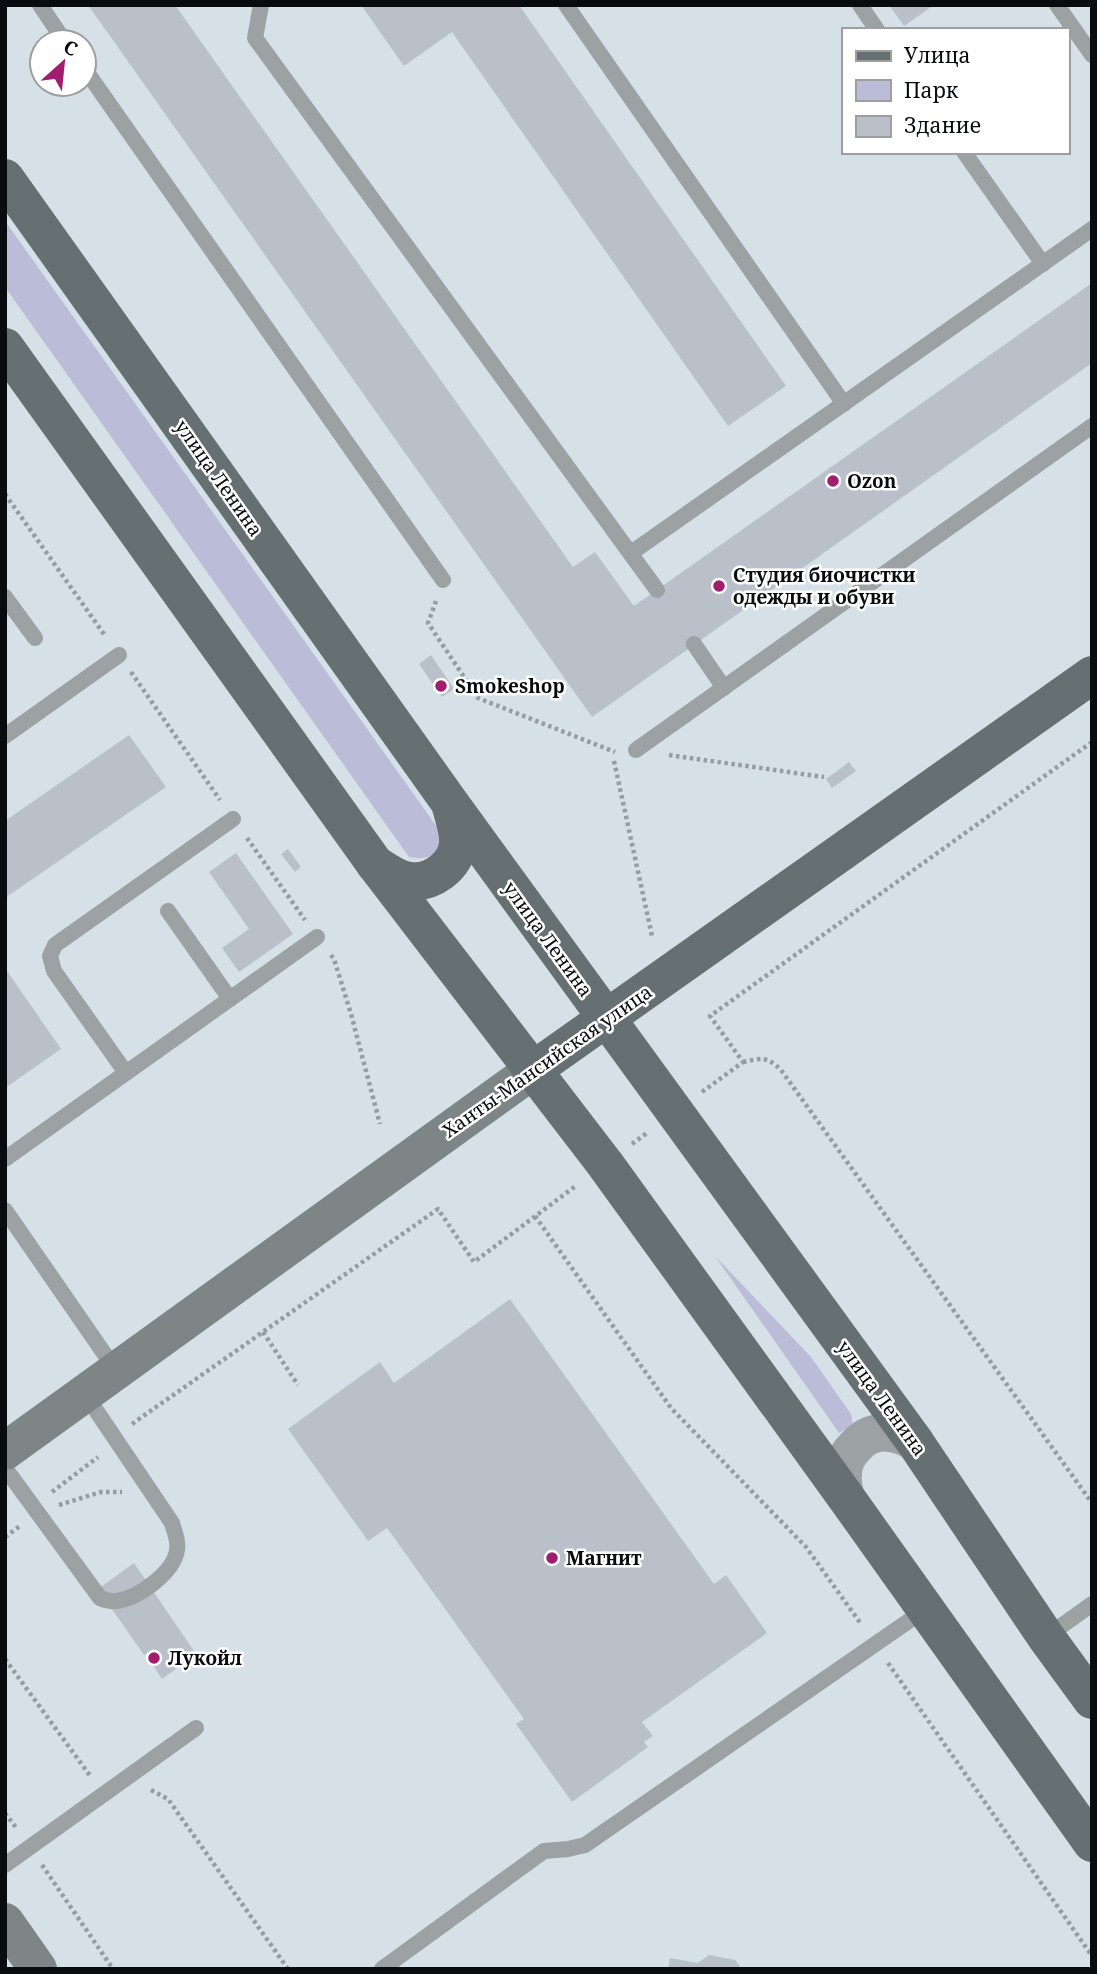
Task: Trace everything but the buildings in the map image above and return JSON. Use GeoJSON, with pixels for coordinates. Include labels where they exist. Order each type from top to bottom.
{"type":"FeatureCollection","features":[{"type":"Feature","properties":{"kind":"main road","name":"улица Ленина"},"geometry":{"type":"LineString","coordinates":[[5,178],[450,803],[915,1442],[1046,1637],[1092,1700]]}},
{"type":"Feature","properties":{"kind":"main road"},"geometry":{"type":"LineString","coordinates":[[7,353],[375,864],[605,1164],[1092,1843]]}},
{"type":"Feature","properties":{"kind":"main road","name":"Ханты-Мансийская улица"},"geometry":{"type":"LineString","coordinates":[[5,1451],[533,1070],[1092,675]]}},
{"type":"Feature","properties":{"kind":"main road"},"geometry":{"type":"LineString","coordinates":[[375,864],[397,878],[410,881],[422,881],[441,873],[453,861],[458,848],[458,831],[450,803]]}},
{"type":"Feature","properties":{"kind":"main road"},"geometry":{"type":"LineString","coordinates":[[5,1922],[38,1969]]}},
{"type":"Feature","properties":{"kind":"street"},"geometry":{"type":"LineString","coordinates":[[845,1496],[845,1462],[849,1453],[867,1436],[878,1432],[892,1432],[915,1442]]}},
{"type":"Feature","properties":{"kind":"lane"},"geometry":{"type":"LineString","coordinates":[[40,5],[56,28]]}},
{"type":"Feature","properties":{"kind":"lane"},"geometry":{"type":"LineString","coordinates":[[261,5],[255,38],[657,590]]}},
{"type":"Feature","properties":{"kind":"lane"},"geometry":{"type":"LineString","coordinates":[[566,5],[844,404]]}},
{"type":"Feature","properties":{"kind":"lane"},"geometry":{"type":"LineString","coordinates":[[860,5],[876,28]]}},
{"type":"Feature","properties":{"kind":"lane"},"geometry":{"type":"LineString","coordinates":[[1057,5],[1092,55]]}},
{"type":"Feature","properties":{"kind":"lane"},"geometry":{"type":"LineString","coordinates":[[98,88],[443,580]]}},
{"type":"Feature","properties":{"kind":"lane"},"geometry":{"type":"LineString","coordinates":[[965,154],[1043,264]]}},
{"type":"Feature","properties":{"kind":"lane"},"geometry":{"type":"LineString","coordinates":[[631,553],[1092,229]]}},
{"type":"Feature","properties":{"kind":"lane"},"geometry":{"type":"LineString","coordinates":[[636,750],[1092,426]]}},
{"type":"Feature","properties":{"kind":"lane"},"geometry":{"type":"LineString","coordinates":[[5,597],[35,638]]}},
{"type":"Feature","properties":{"kind":"lane"},"geometry":{"type":"LineString","coordinates":[[694,644],[724,688]]}},
{"type":"Feature","properties":{"kind":"lane"},"geometry":{"type":"LineString","coordinates":[[5,736],[119,656]]}},
{"type":"Feature","properties":{"kind":"lane"},"geometry":{"type":"LineString","coordinates":[[125,1073],[54,971],[50,956],[55,945],[233,819]]}},
{"type":"Feature","properties":{"kind":"lane"},"geometry":{"type":"LineString","coordinates":[[168,912],[230,999]]}},
{"type":"Feature","properties":{"kind":"lane"},"geometry":{"type":"LineString","coordinates":[[5,1159],[317,937]]}},
{"type":"Feature","properties":{"kind":"lane"},"geometry":{"type":"LineString","coordinates":[[5,1210],[117,1371]]}},
{"type":"Feature","properties":{"kind":"lane"},"geometry":{"type":"LineString","coordinates":[[5,1468],[100,1598],[114,1602],[133,1596],[163,1575],[175,1560],[178,1546],[172,1523],[85,1394]]}},
{"type":"Feature","properties":{"kind":"lane"},"geometry":{"type":"LineString","coordinates":[[1046,1637],[1092,1604]]}},
{"type":"Feature","properties":{"kind":"lane"},"geometry":{"type":"LineString","coordinates":[[382,1969],[544,1851],[585,1844],[926,1609]]}},
{"type":"Feature","properties":{"kind":"lane"},"geometry":{"type":"LineString","coordinates":[[5,1865],[195,1728]]}},
{"type":"Feature","properties":{"kind":"path"},"geometry":{"type":"LineString","coordinates":[[5,494],[334,959],[380,1124]]}},
{"type":"Feature","properties":{"kind":"path"},"geometry":{"type":"LineString","coordinates":[[443,580],[428,623],[478,698],[616,752],[636,750],[824,777]]}},
{"type":"Feature","properties":{"kind":"path"},"geometry":{"type":"LineString","coordinates":[[743,1062],[710,1016],[1092,742]]}},
{"type":"Feature","properties":{"kind":"path"},"geometry":{"type":"LineString","coordinates":[[614,761],[652,936]]}},
{"type":"Feature","properties":{"kind":"path"},"geometry":{"type":"LineString","coordinates":[[38,1512],[52,1492],[95,1461],[130,1425],[438,1209],[474,1262],[743,1062],[761,1058],[772,1061],[781,1070],[1092,1503]]}},
{"type":"Feature","properties":{"kind":"path"},"geometry":{"type":"LineString","coordinates":[[535,1216],[671,1408],[806,1547],[1092,1956]]}},
{"type":"Feature","properties":{"kind":"path"},"geometry":{"type":"LineString","coordinates":[[263,1332],[298,1385]]}},
{"type":"Feature","properties":{"kind":"path"},"geometry":{"type":"LineString","coordinates":[[38,1512],[101,1492],[151,1492]]}},
{"type":"Feature","properties":{"kind":"path"},"geometry":{"type":"LineString","coordinates":[[5,1658],[103,1794]]}},
{"type":"Feature","properties":{"kind":"path"},"geometry":{"type":"LineString","coordinates":[[128,1776],[168,1799],[288,1969]]}},
{"type":"Feature","properties":{"kind":"path"},"geometry":{"type":"LineString","coordinates":[[5,1813],[113,1969]]}},
{"type":"Feature","properties":{"kind":"green space"},"geometry":{"type":"Polygon","coordinates":[[[5,221],[442,834],[436,852],[432,855],[422,858],[409,857],[5,287],[5,221]]]}},
{"type":"Feature","properties":{"kind":"green space"},"geometry":{"type":"Polygon","coordinates":[[[715,1256],[811,1357],[851,1414],[853,1425],[839,1433],[715,1256]]]}},
{"type":"Feature","properties":{"kind":"place","name":"Ozon"},"geometry":{"type":"Point","coordinates":[833,481]}},
{"type":"Feature","properties":{"kind":"place","name":"Студия биочистки одежды и обуви"},"geometry":{"type":"Point","coordinates":[719,586]}},
{"type":"Feature","properties":{"kind":"place","name":"Smokeshop"},"geometry":{"type":"Point","coordinates":[441,686]}},
{"type":"Feature","properties":{"kind":"place","name":"Магнит"},"geometry":{"type":"Point","coordinates":[552,1558]}},
{"type":"Feature","properties":{"kind":"place","name":"Лукойл"},"geometry":{"type":"Point","coordinates":[154,1658]}}]}
